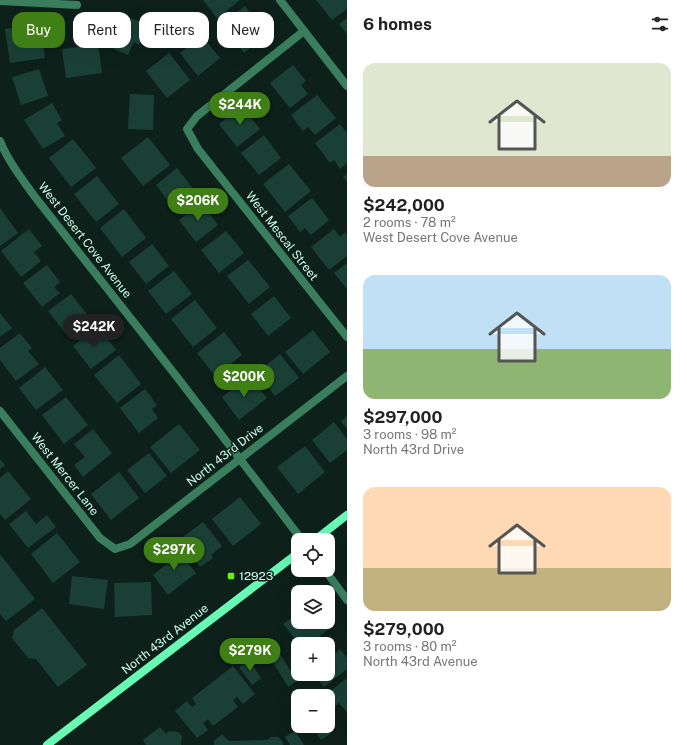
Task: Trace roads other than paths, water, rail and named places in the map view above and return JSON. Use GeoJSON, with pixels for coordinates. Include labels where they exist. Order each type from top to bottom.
{"type":"FeatureCollection","features":[{"type":"Feature","properties":{"kind":"main road"},"geometry":{"type":"LineString","coordinates":[[324,533],[347,516]]}},
{"type":"Feature","properties":{"kind":"main road","name":"North 43rd Avenue"},"geometry":{"type":"LineString","coordinates":[[47,745],[291,558]]}},
{"type":"Feature","properties":{"kind":"street"},"geometry":{"type":"LineString","coordinates":[[0,0],[77,5]]}},
{"type":"Feature","properties":{"kind":"street"},"geometry":{"type":"LineString","coordinates":[[280,0],[347,86]]}},
{"type":"Feature","properties":{"kind":"street","name":"West Mescal Street"},"geometry":{"type":"LineString","coordinates":[[304,31],[197,116],[187,129],[198,149],[347,337]]}},
{"type":"Feature","properties":{"kind":"street","name":"West Desert Cove Avenue"},"geometry":{"type":"LineString","coordinates":[[0,141],[20,176],[35,197],[177,377],[297,533]]}},
{"type":"Feature","properties":{"kind":"street","name":"North 43rd Drive"},"geometry":{"type":"LineString","coordinates":[[115,549],[130,544],[347,376]]}},
{"type":"Feature","properties":{"kind":"street","name":"West Mercer Lane"},"geometry":{"type":"LineString","coordinates":[[0,411],[100,538],[115,549]]}},
{"type":"Feature","properties":{"kind":"street"},"geometry":{"type":"LineString","coordinates":[[330,577],[347,600]]}},
{"type":"Feature","properties":{"kind":"place","name":"12923"},"geometry":{"type":"Point","coordinates":[231,576]}}]}
